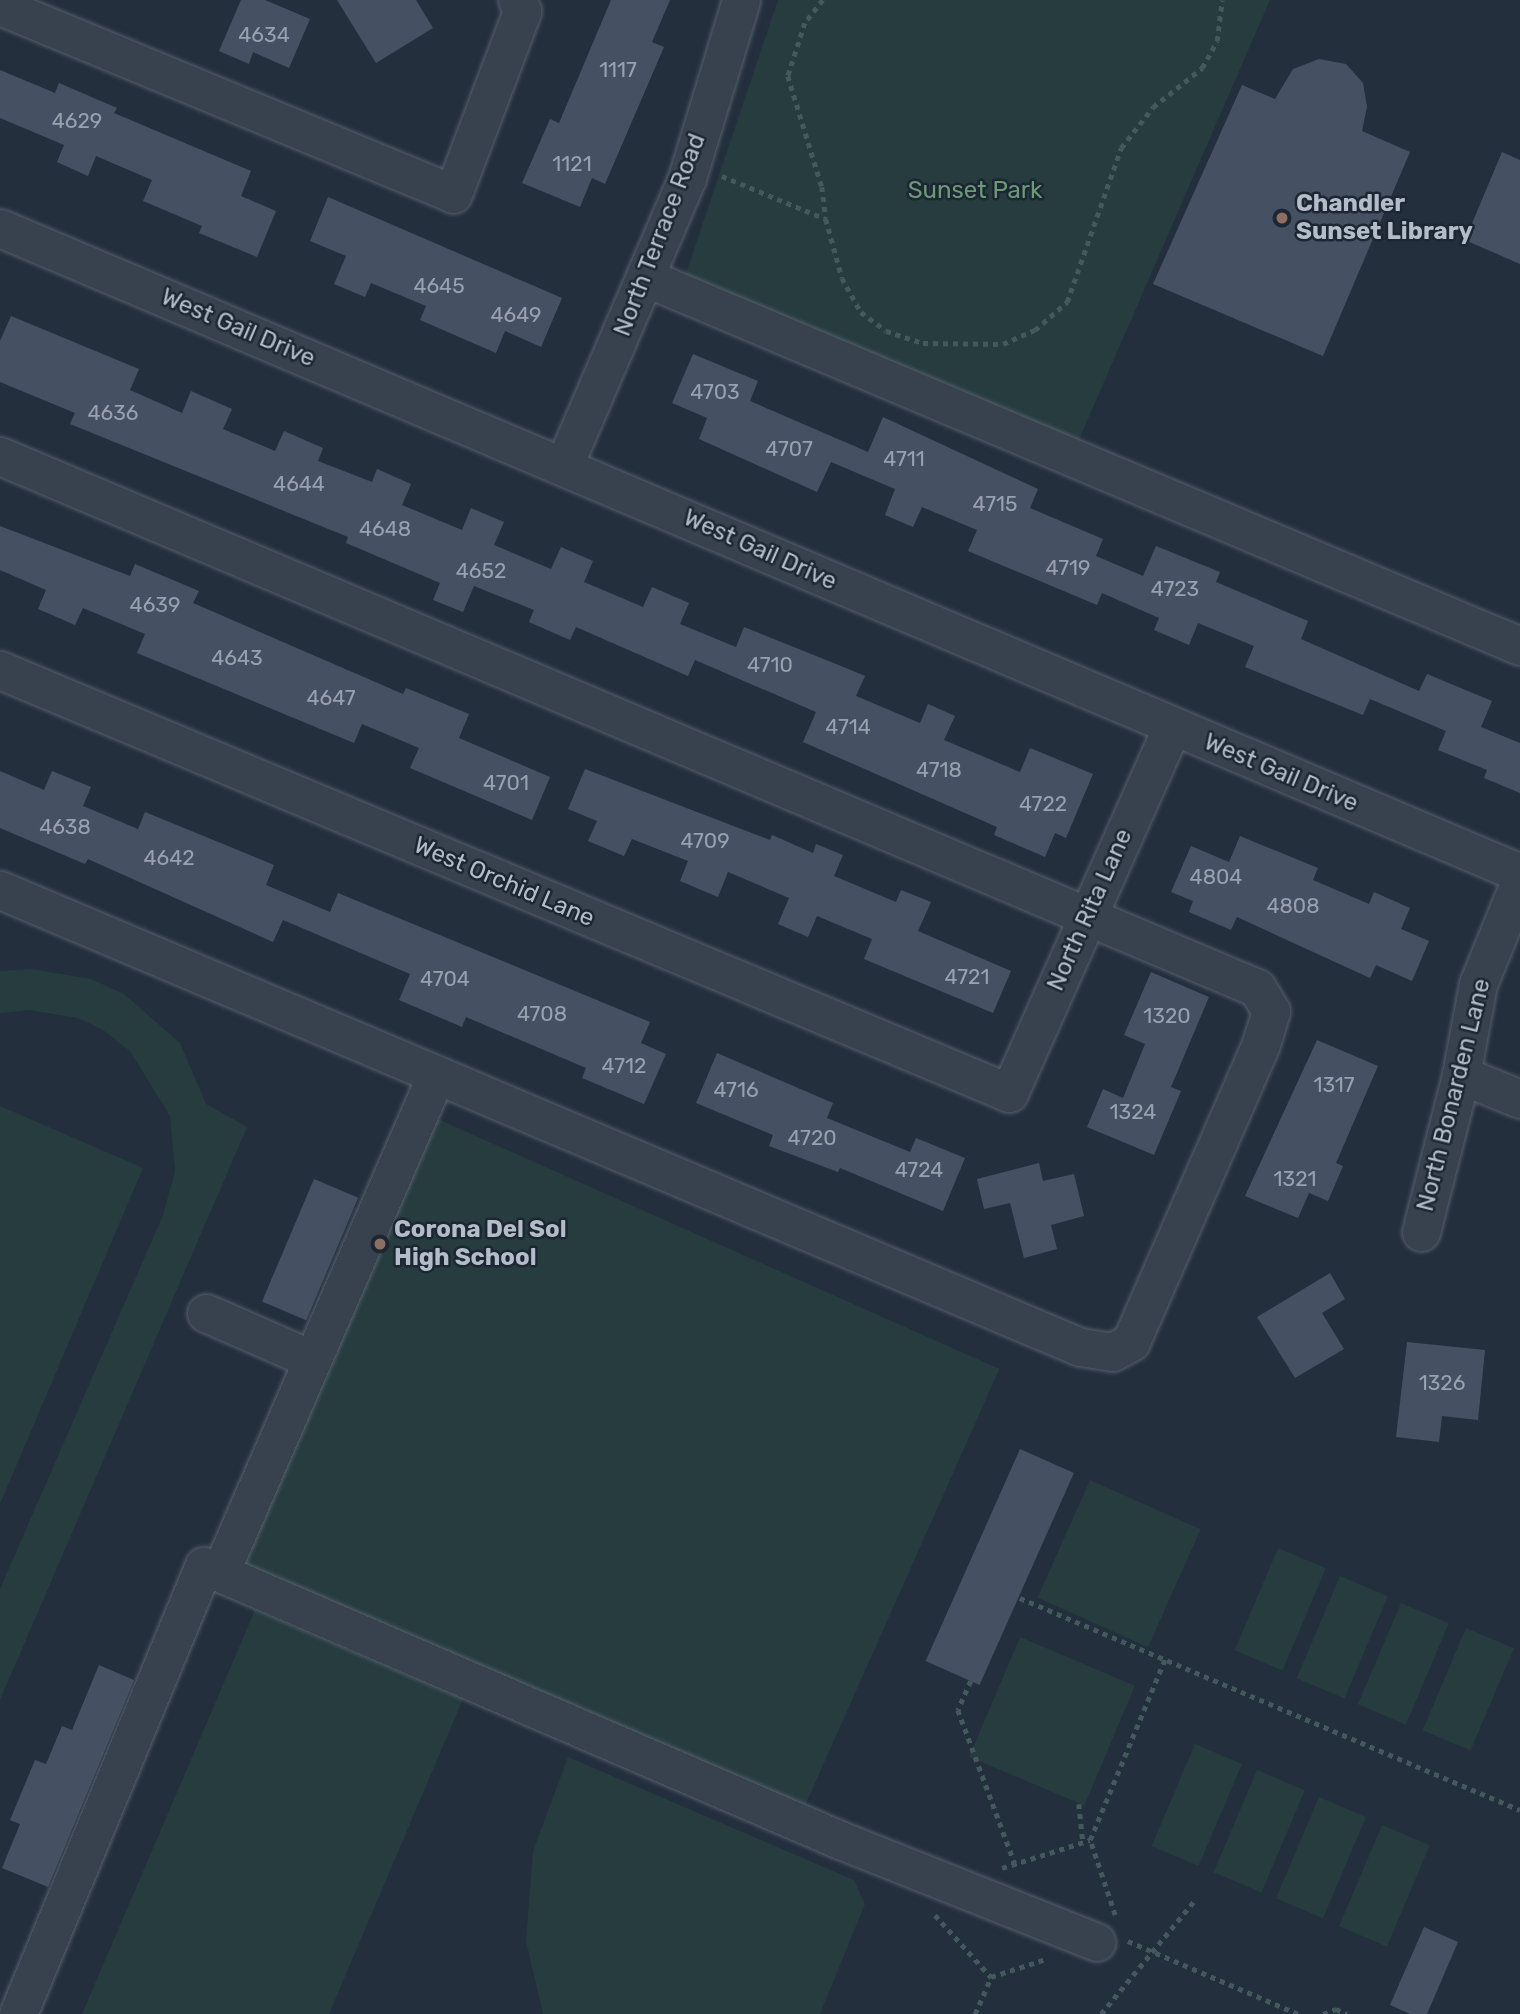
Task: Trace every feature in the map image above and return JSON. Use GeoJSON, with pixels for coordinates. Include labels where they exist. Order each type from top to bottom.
{"type":"FeatureCollection","features":[{"type":"Feature","properties":{"kind":"street"},"geometry":{"type":"LineString","coordinates":[[13,6],[453,194],[522,11],[517,0]]}},
{"type":"Feature","properties":{"kind":"street","name":"North Terrace Road"},"geometry":{"type":"LineString","coordinates":[[564,465],[647,278],[692,164],[741,0]]}},
{"type":"Feature","properties":{"kind":"street","name":"West Gail Drive"},"geometry":{"type":"LineString","coordinates":[[0,228],[564,465],[1172,727],[1520,873]]}},
{"type":"Feature","properties":{"kind":"street"},"geometry":{"type":"LineString","coordinates":[[647,278],[1520,646]]}},
{"type":"Feature","properties":{"kind":"street"},"geometry":{"type":"LineString","coordinates":[[0,456],[1257,988],[1271,1011],[1261,1044],[1131,1342],[1112,1353],[1080,1347],[0,890]]}},
{"type":"Feature","properties":{"kind":"street","name":"West Orchid Lane"},"geometry":{"type":"LineString","coordinates":[[0,670],[1009,1093]]}},
{"type":"Feature","properties":{"kind":"street","name":"North Rita Lane"},"geometry":{"type":"LineString","coordinates":[[1009,1093],[1172,727]]}},
{"type":"Feature","properties":{"kind":"street","name":"North Bonarden Lane"},"geometry":{"type":"LineString","coordinates":[[1421,1231],[1461,1075],[1478,984],[1520,881]]}},
{"type":"Feature","properties":{"kind":"street"},"geometry":{"type":"LineString","coordinates":[[220,1573],[436,1075]]}},
{"type":"Feature","properties":{"kind":"street"},"geometry":{"type":"LineString","coordinates":[[1461,1075],[1520,1100]]}},
{"type":"Feature","properties":{"kind":"street"},"geometry":{"type":"LineString","coordinates":[[206,1313],[311,1359]]}},
{"type":"Feature","properties":{"kind":"street"},"geometry":{"type":"LineString","coordinates":[[18,2014],[204,1566],[951,1884],[1109,1940]]}},
{"type":"Feature","properties":{"kind":"path"},"geometry":{"type":"LineString","coordinates":[[823,0],[805,23],[788,76],[822,187],[826,219],[842,278],[861,312],[886,331],[923,343],[965,346],[1003,344],[1035,330],[1067,302],[1121,148],[1153,107],[1202,68],[1217,41],[1222,0]]}},
{"type":"Feature","properties":{"kind":"path"},"geometry":{"type":"LineString","coordinates":[[692,164],[826,219]]}},
{"type":"Feature","properties":{"kind":"path"},"geometry":{"type":"LineString","coordinates":[[1020,1598],[1520,1810]]}},
{"type":"Feature","properties":{"kind":"path"},"geometry":{"type":"LineString","coordinates":[[1109,1940],[1090,1840],[1166,1659]]}},
{"type":"Feature","properties":{"kind":"path"},"geometry":{"type":"LineString","coordinates":[[971,1681],[958,1710],[1015,1864]]}},
{"type":"Feature","properties":{"kind":"path"},"geometry":{"type":"LineString","coordinates":[[1079,1804],[1083,1842]]}},
{"type":"Feature","properties":{"kind":"path"},"geometry":{"type":"LineString","coordinates":[[951,1884],[1090,1840]]}},
{"type":"Feature","properties":{"kind":"path"},"geometry":{"type":"LineString","coordinates":[[1101,2014],[1195,1900]]}},
{"type":"Feature","properties":{"kind":"path"},"geometry":{"type":"LineString","coordinates":[[975,2014],[991,1977],[1109,1940],[1154,1952],[1298,2014]]}},
{"type":"Feature","properties":{"kind":"path"},"geometry":{"type":"LineString","coordinates":[[1323,2014],[1336,2009],[1347,2014]]}},
{"type":"Feature","properties":{"kind":"green space","name":"Sunset Park"},"geometry":{"type":"Polygon","coordinates":[[[778,0],[1270,0],[1078,442],[685,276],[778,0]]]}},
{"type":"Feature","properties":{"kind":"green space"},"geometry":{"type":"Polygon","coordinates":[[[31,969],[91,979],[124,994],[180,1043],[206,1104],[247,1127],[0,1700],[0,1589],[163,1215],[175,1171],[170,1116],[130,1051],[103,1030],[78,1018],[30,1010],[0,1013],[0,971],[31,969]]]}},
{"type":"Feature","properties":{"kind":"green space"},"geometry":{"type":"Polygon","coordinates":[[[0,1106],[143,1168],[0,1504],[0,1106]]]}},
{"type":"Feature","properties":{"kind":"green space"},"geometry":{"type":"Polygon","coordinates":[[[422,1112],[999,1369],[802,1813],[224,1556],[422,1112]]]}},
{"type":"Feature","properties":{"kind":"green space"},"geometry":{"type":"Polygon","coordinates":[[[1090,1480],[1201,1529],[1148,1647],[1038,1598],[1090,1480]]]}},
{"type":"Feature","properties":{"kind":"green space"},"geometry":{"type":"Polygon","coordinates":[[[1278,1548],[1326,1568],[1282,1670],[1235,1650],[1278,1548]]]}},
{"type":"Feature","properties":{"kind":"green space"},"geometry":{"type":"Polygon","coordinates":[[[1340,1576],[1388,1596],[1344,1698],[1297,1678],[1340,1576]]]}},
{"type":"Feature","properties":{"kind":"green space"},"geometry":{"type":"Polygon","coordinates":[[[1401,1603],[1449,1623],[1406,1725],[1358,1704],[1401,1603]]]}},
{"type":"Feature","properties":{"kind":"green space"},"geometry":{"type":"Polygon","coordinates":[[[255,1610],[463,1699],[329,2014],[82,2014],[255,1610]]]}},
{"type":"Feature","properties":{"kind":"green space"},"geometry":{"type":"Polygon","coordinates":[[[1466,1628],[1514,1648],[1470,1750],[1423,1730],[1466,1628]]]}},
{"type":"Feature","properties":{"kind":"green space"},"geometry":{"type":"Polygon","coordinates":[[[1020,1637],[1135,1686],[1084,1806],[969,1757],[1020,1637]]]}},
{"type":"Feature","properties":{"kind":"green space"},"geometry":{"type":"Polygon","coordinates":[[[1195,1744],[1242,1764],[1199,1866],[1152,1846],[1195,1744]]]}},
{"type":"Feature","properties":{"kind":"green space"},"geometry":{"type":"Polygon","coordinates":[[[568,1757],[854,1880],[865,1904],[820,2014],[543,2014],[526,1941],[533,1851],[568,1757]]]}},
{"type":"Feature","properties":{"kind":"green space"},"geometry":{"type":"Polygon","coordinates":[[[1257,1770],[1305,1790],[1261,1892],[1214,1872],[1257,1770]]]}},
{"type":"Feature","properties":{"kind":"green space"},"geometry":{"type":"Polygon","coordinates":[[[1319,1797],[1366,1817],[1323,1918],[1276,1898],[1319,1797]]]}},
{"type":"Feature","properties":{"kind":"green space"},"geometry":{"type":"Polygon","coordinates":[[[1382,1825],[1430,1845],[1387,1947],[1339,1926],[1382,1825]]]}},
{"type":"Feature","properties":{"kind":"building"},"geometry":{"type":"Polygon","coordinates":[[[241,0],[265,0],[310,19],[289,68],[253,52],[249,64],[219,51],[241,0]]]}},
{"type":"Feature","properties":{"kind":"building"},"geometry":{"type":"Polygon","coordinates":[[[337,0],[416,0],[433,28],[376,63],[337,0]]]}},
{"type":"Feature","properties":{"kind":"building"},"geometry":{"type":"Polygon","coordinates":[[[611,0],[670,0],[652,42],[664,47],[605,184],[592,178],[580,207],[522,183],[550,119],[559,123],[611,0]]]}},
{"type":"Feature","properties":{"kind":"building","name":"Chandler Sunset Library"},"geometry":{"type":"Polygon","coordinates":[[[1319,59],[1346,64],[1363,83],[1367,107],[1362,131],[1410,152],[1323,356],[1153,284],[1242,85],[1275,99],[1293,69],[1319,59]]]}},
{"type":"Feature","properties":{"kind":"building"},"geometry":{"type":"Polygon","coordinates":[[[0,70],[55,93],[59,83],[117,108],[114,113],[251,171],[241,196],[276,211],[257,257],[199,233],[202,226],[143,201],[152,180],[96,156],[88,176],[57,162],[64,145],[0,118],[0,70]]]}},
{"type":"Feature","properties":{"kind":"building"},"geometry":{"type":"Polygon","coordinates":[[[1502,152],[1520,160],[1520,264],[1465,240],[1502,152]]]}},
{"type":"Feature","properties":{"kind":"building"},"geometry":{"type":"Polygon","coordinates":[[[328,197],[562,298],[541,347],[505,331],[496,353],[420,320],[426,306],[371,283],[365,297],[334,284],[346,256],[310,241],[328,197]]]}},
{"type":"Feature","properties":{"kind":"building"},"geometry":{"type":"Polygon","coordinates":[[[11,316],[139,369],[130,390],[182,413],[191,391],[232,409],[223,429],[275,451],[284,431],[323,448],[318,461],[372,482],[377,469],[411,484],[402,505],[462,530],[471,508],[504,522],[494,545],[551,569],[561,547],[593,561],[584,582],[643,607],[652,587],[689,603],[680,624],[736,647],[744,627],[836,664],[865,676],[856,696],[920,723],[928,704],[955,716],[944,740],[1020,772],[1030,748],[1093,774],[1066,838],[1055,833],[1045,857],[994,835],[997,827],[803,742],[816,712],[695,660],[688,676],[576,627],[570,640],[529,622],[534,610],[474,586],[463,612],[433,600],[440,583],[346,543],[348,537],[70,424],[75,413],[0,382],[0,341],[11,316]]]}},
{"type":"Feature","properties":{"kind":"building"},"geometry":{"type":"Polygon","coordinates":[[[693,354],[758,381],[750,401],[868,452],[883,417],[1038,489],[1030,508],[1103,539],[1096,556],[1143,576],[1156,546],[1220,572],[1216,582],[1308,621],[1301,639],[1419,691],[1427,674],[1492,701],[1481,727],[1520,743],[1520,793],[1484,778],[1487,770],[1438,750],[1446,731],[1370,699],[1363,715],[1245,667],[1254,646],[1198,623],[1189,645],[1154,630],[1159,618],[1102,593],[1097,605],[968,551],[977,530],[922,507],[913,527],[885,515],[895,489],[831,462],[817,492],[699,439],[707,418],[672,403],[693,354]]]}},
{"type":"Feature","properties":{"kind":"building"},"geometry":{"type":"Polygon","coordinates":[[[0,526],[130,576],[135,564],[199,591],[193,603],[403,694],[406,688],[469,714],[459,738],[550,777],[532,820],[410,768],[419,748],[362,724],[354,743],[137,653],[145,634],[83,608],[75,625],[38,609],[46,590],[0,570],[0,526]]]}},
{"type":"Feature","properties":{"kind":"building"},"geometry":{"type":"Polygon","coordinates":[[[585,769],[770,840],[772,835],[813,853],[816,844],[843,855],[834,876],[896,902],[901,890],[931,902],[918,931],[1011,971],[993,1013],[864,959],[872,939],[817,916],[808,937],[778,924],[789,898],[728,872],[718,897],[680,881],[688,861],[632,839],[624,856],[588,841],[597,821],[568,809],[585,769]]]}},
{"type":"Feature","properties":{"kind":"building"},"geometry":{"type":"Polygon","coordinates":[[[0,771],[44,790],[52,771],[91,787],[83,806],[138,829],[145,812],[274,865],[266,885],[330,912],[338,893],[650,1022],[641,1043],[666,1054],[644,1104],[582,1078],[586,1068],[466,1017],[462,1027],[399,1000],[410,974],[283,920],[273,942],[88,859],[85,864],[0,828],[0,771]]]}},
{"type":"Feature","properties":{"kind":"building"},"geometry":{"type":"Polygon","coordinates":[[[1240,836],[1318,868],[1313,880],[1369,904],[1374,892],[1410,908],[1401,929],[1429,941],[1412,981],[1376,965],[1370,978],[1237,917],[1231,930],[1189,912],[1193,901],[1171,892],[1191,846],[1229,862],[1240,836]]]}},
{"type":"Feature","properties":{"kind":"building"},"geometry":{"type":"Polygon","coordinates":[[[1151,972],[1209,997],[1171,1087],[1181,1091],[1154,1155],[1087,1127],[1103,1089],[1123,1098],[1145,1044],[1124,1035],[1151,972]]]}},
{"type":"Feature","properties":{"kind":"building"},"geometry":{"type":"Polygon","coordinates":[[[1317,1040],[1378,1066],[1336,1163],[1343,1166],[1328,1201],[1309,1193],[1298,1218],[1245,1196],[1317,1040]]]}},
{"type":"Feature","properties":{"kind":"building"},"geometry":{"type":"Polygon","coordinates":[[[717,1053],[833,1103],[827,1118],[910,1152],[916,1138],[965,1158],[943,1211],[840,1168],[838,1172],[769,1146],[773,1135],[696,1103],[717,1053]]]}},
{"type":"Feature","properties":{"kind":"building"},"geometry":{"type":"Polygon","coordinates":[[[1039,1163],[1043,1181],[1074,1174],[1084,1216],[1051,1225],[1057,1249],[1024,1258],[1010,1203],[984,1209],[977,1179],[1039,1163]]]}},
{"type":"Feature","properties":{"kind":"building"},"geometry":{"type":"Polygon","coordinates":[[[314,1179],[358,1198],[306,1320],[262,1301],[314,1179]]]}},
{"type":"Feature","properties":{"kind":"building"},"geometry":{"type":"Polygon","coordinates":[[[1330,1273],[1345,1299],[1322,1313],[1344,1349],[1295,1378],[1257,1317],[1330,1273]]]}},
{"type":"Feature","properties":{"kind":"building"},"geometry":{"type":"Polygon","coordinates":[[[1407,1342],[1485,1350],[1478,1420],[1442,1416],[1439,1442],[1396,1437],[1407,1342]]]}},
{"type":"Feature","properties":{"kind":"building"},"geometry":{"type":"Polygon","coordinates":[[[1020,1449],[1074,1473],[980,1685],[926,1661],[1020,1449]]]}},
{"type":"Feature","properties":{"kind":"building"},"geometry":{"type":"Polygon","coordinates":[[[99,1665],[134,1680],[48,1887],[2,1868],[20,1824],[10,1820],[35,1760],[46,1764],[62,1726],[72,1730],[99,1665]]]}},
{"type":"Feature","properties":{"kind":"building"},"geometry":{"type":"Polygon","coordinates":[[[1424,1927],[1458,1942],[1427,2014],[1410,2014],[1390,2005],[1424,1927]]]}},
{"type":"Feature","properties":{"kind":"place","name":"Chandler Sunset Library"},"geometry":{"type":"Point","coordinates":[1282,218]}},
{"type":"Feature","properties":{"kind":"place","name":"Corona Del Sol High School"},"geometry":{"type":"Point","coordinates":[380,1244]}}]}
